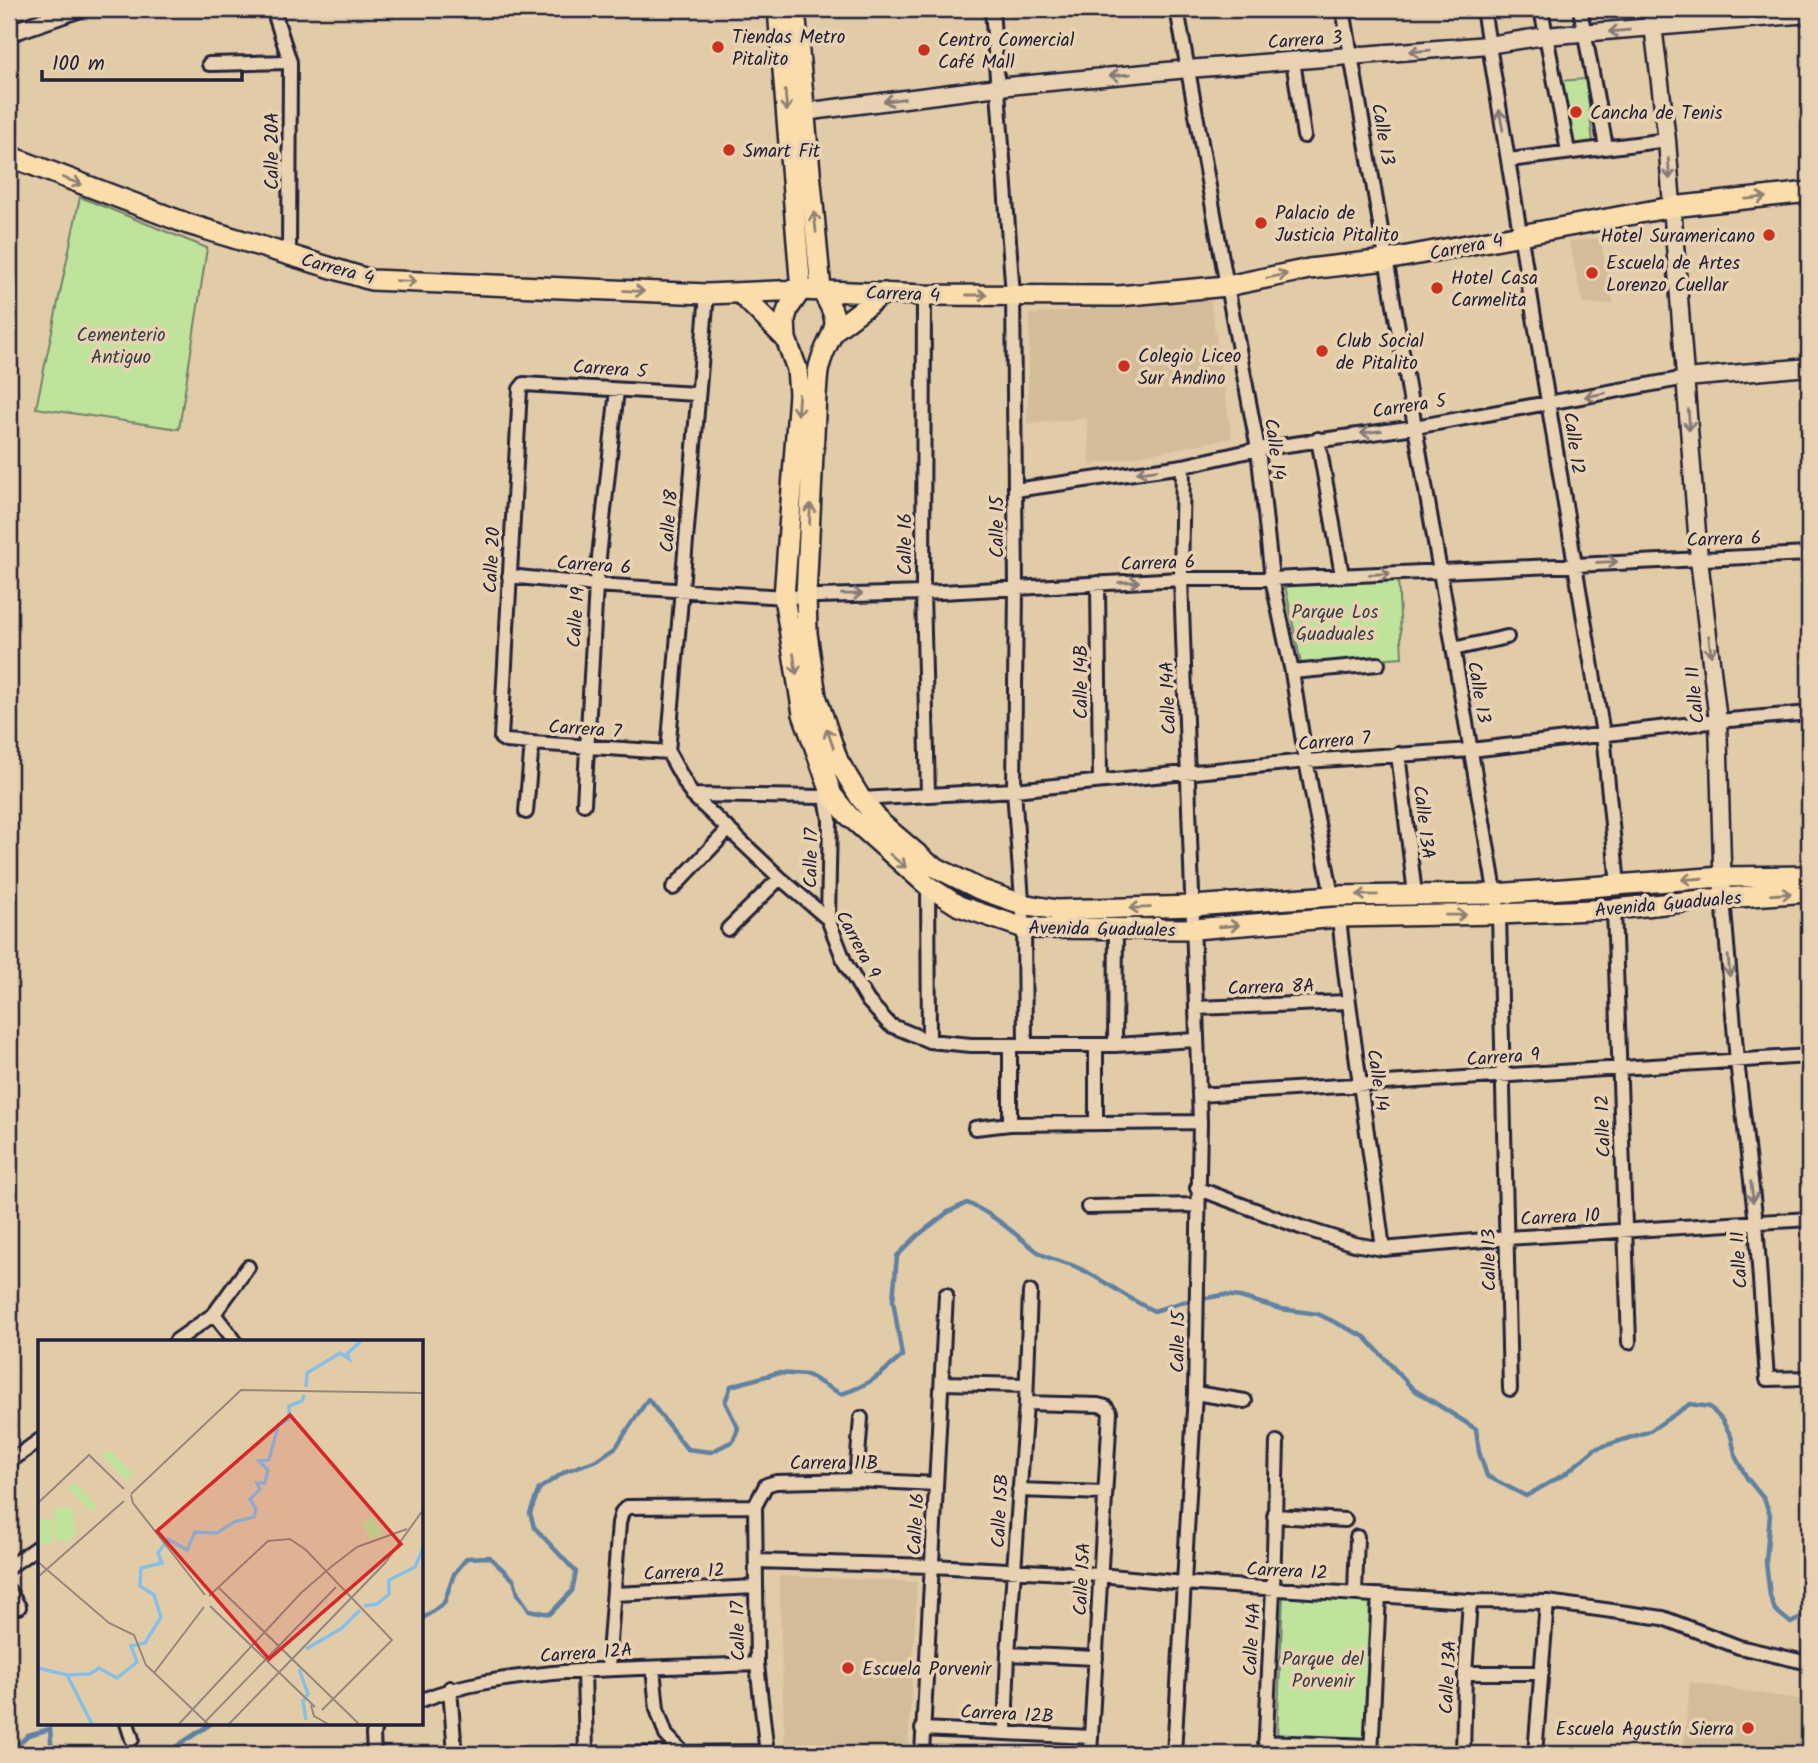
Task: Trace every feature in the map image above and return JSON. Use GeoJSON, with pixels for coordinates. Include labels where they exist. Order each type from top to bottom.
{"type":"FeatureCollection","features":[{"type":"Feature","properties":{"kind":"main road"},"geometry":{"type":"LineString","coordinates":[[9,33],[79,9]]}},
{"type":"Feature","properties":{"kind":"main road"},"geometry":{"type":"LineString","coordinates":[[778,9],[800,290]]}},
{"type":"Feature","properties":{"kind":"main road"},"geometry":{"type":"LineString","coordinates":[[795,9],[821,290],[833,310],[835,330]]}},
{"type":"Feature","properties":{"kind":"main road","name":"Calle 11"},"geometry":{"type":"LineString","coordinates":[[1651,9],[1667,139],[1699,559],[1718,721],[1723,898]]}},
{"type":"Feature","properties":{"kind":"main road","name":"Carrera 3"},"geometry":{"type":"LineString","coordinates":[[804,112],[998,87],[1809,14]]}},
{"type":"Feature","properties":{"kind":"main road","name":"Carrera 4"},"geometry":{"type":"LineString","coordinates":[[9,156],[188,223],[371,280],[707,294],[821,290],[924,295],[1119,296],[1227,286],[1309,269],[1386,260],[1672,207],[1809,192]]}},
{"type":"Feature","properties":{"kind":"main road","name":"Avenida Guaduales"},"geometry":{"type":"LineString","coordinates":[[800,290],[785,319],[786,339],[797,369],[799,394],[784,597],[803,714],[829,796],[867,834],[928,886],[959,906],[1024,928],[1194,929],[1339,917],[1614,909],[1809,892]]}},
{"type":"Feature","properties":{"kind":"main road"},"geometry":{"type":"LineString","coordinates":[[740,293],[786,339]]}},
{"type":"Feature","properties":{"kind":"main road"},"geometry":{"type":"LineString","coordinates":[[835,330],[884,293]]}},
{"type":"Feature","properties":{"kind":"main road","name":"Avenida Guaduales"},"geometry":{"type":"LineString","coordinates":[[835,330],[819,366],[816,394],[806,595],[807,633],[816,696],[838,761],[862,799],[882,824],[929,864],[979,889],[1022,904],[1057,911],[1193,906],[1332,896],[1496,894],[1722,877],[1809,876]]}},
{"type":"Feature","properties":{"kind":"main road","name":"Carrera 5"},"geometry":{"type":"LineString","coordinates":[[1686,378],[1809,367]]}},
{"type":"Feature","properties":{"kind":"street","name":"Calle 20A"},"geometry":{"type":"LineString","coordinates":[[273,9],[290,62],[289,255]]}},
{"type":"Feature","properties":{"kind":"street","name":"Calle 15"},"geometry":{"type":"LineString","coordinates":[[992,9],[1013,295],[1016,587],[1014,790],[1024,928],[1025,1045]]}},
{"type":"Feature","properties":{"kind":"street","name":"Calle 14"},"geometry":{"type":"LineString","coordinates":[[1177,9],[1258,449],[1272,579],[1292,673],[1332,896]]}},
{"type":"Feature","properties":{"kind":"street","name":"Calle 13"},"geometry":{"type":"LineString","coordinates":[[1343,9],[1499,914],[1510,1390]]}},
{"type":"Feature","properties":{"kind":"street","name":"Calle 12"},"geometry":{"type":"LineString","coordinates":[[1483,9],[1603,734],[1618,885]]}},
{"type":"Feature","properties":{"kind":"street"},"geometry":{"type":"LineString","coordinates":[[1541,9],[1568,151]]}},
{"type":"Feature","properties":{"kind":"street"},"geometry":{"type":"LineString","coordinates":[[1580,9],[1606,147]]}},
{"type":"Feature","properties":{"kind":"street"},"geometry":{"type":"LineString","coordinates":[[1293,60],[1304,136]]}},
{"type":"Feature","properties":{"kind":"street"},"geometry":{"type":"LineString","coordinates":[[209,64],[290,62]]}},
{"type":"Feature","properties":{"kind":"street"},"geometry":{"type":"LineString","coordinates":[[1509,160],[1667,139]]}},
{"type":"Feature","properties":{"kind":"street","name":"Calle 18"},"geometry":{"type":"LineString","coordinates":[[668,752],[707,294]]}},
{"type":"Feature","properties":{"kind":"street","name":"Calle 16"},"geometry":{"type":"LineString","coordinates":[[924,295],[923,593],[928,794]]}},
{"type":"Feature","properties":{"kind":"street","name":"Carrera 5"},"geometry":{"type":"LineString","coordinates":[[1015,490],[1184,466],[1258,449],[1415,426],[1686,378]]}},
{"type":"Feature","properties":{"kind":"street","name":"Carrera 5"},"geometry":{"type":"LineString","coordinates":[[521,385],[697,394]]}},
{"type":"Feature","properties":{"kind":"street","name":"Calle 20"},"geometry":{"type":"LineString","coordinates":[[501,738],[521,385]]}},
{"type":"Feature","properties":{"kind":"street","name":"Calle 19"},"geometry":{"type":"LineString","coordinates":[[584,804],[596,585],[617,390]]}},
{"type":"Feature","properties":{"kind":"street"},"geometry":{"type":"LineString","coordinates":[[1318,439],[1342,575]]}},
{"type":"Feature","properties":{"kind":"street","name":"Calle 14A"},"geometry":{"type":"LineString","coordinates":[[1184,466],[1181,579],[1194,929]]}},
{"type":"Feature","properties":{"kind":"street","name":"Carrera 6"},"geometry":{"type":"LineString","coordinates":[[509,576],[596,585],[784,597],[923,593],[1181,579],[1272,579],[1440,572],[1809,554]]}},
{"type":"Feature","properties":{"kind":"street","name":"Calle 14B"},"geometry":{"type":"LineString","coordinates":[[1098,583],[1100,780]]}},
{"type":"Feature","properties":{"kind":"street"},"geometry":{"type":"LineString","coordinates":[[1453,649],[1507,637]]}},
{"type":"Feature","properties":{"kind":"street"},"geometry":{"type":"LineString","coordinates":[[1292,673],[1378,664]]}},
{"type":"Feature","properties":{"kind":"street","name":"Carrera 7"},"geometry":{"type":"LineString","coordinates":[[862,799],[1014,790],[1306,761],[1471,750],[1809,713]]}},
{"type":"Feature","properties":{"kind":"street","name":"Carrera 7"},"geometry":{"type":"LineString","coordinates":[[501,738],[506,741],[668,752]]}},
{"type":"Feature","properties":{"kind":"street"},"geometry":{"type":"LineString","coordinates":[[526,812],[532,743]]}},
{"type":"Feature","properties":{"kind":"street","name":"Carrera 9"},"geometry":{"type":"LineString","coordinates":[[668,752],[692,795],[779,878],[828,919],[845,963],[868,1001],[890,1026],[929,1041],[1010,1045],[1115,1045],[1195,1040]]}},
{"type":"Feature","properties":{"kind":"street","name":"Calle 13A"},"geometry":{"type":"LineString","coordinates":[[1398,754],[1415,894]]}},
{"type":"Feature","properties":{"kind":"street"},"geometry":{"type":"LineString","coordinates":[[692,795],[829,796]]}},
{"type":"Feature","properties":{"kind":"street","name":"Calle 17"},"geometry":{"type":"LineString","coordinates":[[828,919],[829,796]]}},
{"type":"Feature","properties":{"kind":"street"},"geometry":{"type":"LineString","coordinates":[[673,888],[729,830]]}},
{"type":"Feature","properties":{"kind":"street","name":"Calle 17"},"geometry":{"type":"LineString","coordinates":[[728,929],[779,878]]}},
{"type":"Feature","properties":{"kind":"street"},"geometry":{"type":"LineString","coordinates":[[928,886],[929,1041]]}},
{"type":"Feature","properties":{"kind":"street","name":"Calle 11"},"geometry":{"type":"LineString","coordinates":[[1723,898],[1737,1061],[1756,1223],[1768,1378],[1809,1378]]}},
{"type":"Feature","properties":{"kind":"street","name":"Calle 12"},"geometry":{"type":"LineString","coordinates":[[1614,909],[1629,1342]]}},
{"type":"Feature","properties":{"kind":"street","name":"Calle 14"},"geometry":{"type":"LineString","coordinates":[[1339,917],[1347,1002],[1383,1249]]}},
{"type":"Feature","properties":{"kind":"street"},"geometry":{"type":"LineString","coordinates":[[1115,1045],[1116,929]]}},
{"type":"Feature","properties":{"kind":"street","name":"Calle 15"},"geometry":{"type":"LineString","coordinates":[[1174,1754],[1198,1314],[1196,1206],[1200,1122],[1195,1040],[1194,929]]}},
{"type":"Feature","properties":{"kind":"street","name":"Carrera 8A"},"geometry":{"type":"LineString","coordinates":[[1195,1007],[1347,1002]]}},
{"type":"Feature","properties":{"kind":"street"},"geometry":{"type":"LineString","coordinates":[[1010,1045],[1010,1124]]}},
{"type":"Feature","properties":{"kind":"street"},"geometry":{"type":"LineString","coordinates":[[1096,1045],[1096,1123]]}},
{"type":"Feature","properties":{"kind":"street","name":"Carrera 9"},"geometry":{"type":"LineString","coordinates":[[1199,1096],[1809,1056]]}},
{"type":"Feature","properties":{"kind":"street"},"geometry":{"type":"LineString","coordinates":[[975,1128],[1010,1124],[1200,1122]]}},
{"type":"Feature","properties":{"kind":"street","name":"Carrera 10"},"geometry":{"type":"LineString","coordinates":[[1197,1188],[1300,1227],[1354,1244],[1383,1249],[1507,1238],[1809,1219]]}},
{"type":"Feature","properties":{"kind":"street"},"geometry":{"type":"LineString","coordinates":[[1088,1207],[1196,1206]]}},
{"type":"Feature","properties":{"kind":"street"},"geometry":{"type":"LineString","coordinates":[[177,1340],[214,1314],[248,1268]]}},
{"type":"Feature","properties":{"kind":"street","name":"Calle 15B"},"geometry":{"type":"LineString","coordinates":[[1005,1731],[1026,1403],[1030,1292]]}},
{"type":"Feature","properties":{"kind":"street","name":"Calle 16"},"geometry":{"type":"LineString","coordinates":[[922,1754],[946,1295]]}},
{"type":"Feature","properties":{"kind":"street"},"geometry":{"type":"LineString","coordinates":[[214,1314],[234,1340]]}},
{"type":"Feature","properties":{"kind":"street"},"geometry":{"type":"LineString","coordinates":[[943,1383],[1026,1385]]}},
{"type":"Feature","properties":{"kind":"street"},"geometry":{"type":"LineString","coordinates":[[1195,1392],[1245,1401]]}},
{"type":"Feature","properties":{"kind":"street","name":"Calle 15A"},"geometry":{"type":"LineString","coordinates":[[1026,1403],[1106,1407],[1110,1412],[1090,1754]]}},
{"type":"Feature","properties":{"kind":"street"},"geometry":{"type":"LineString","coordinates":[[856,1480],[861,1418]]}},
{"type":"Feature","properties":{"kind":"street"},"geometry":{"type":"LineString","coordinates":[[9,1462],[38,1441]]}},
{"type":"Feature","properties":{"kind":"street","name":"Calle 14A"},"geometry":{"type":"LineString","coordinates":[[1265,1748],[1277,1442]]}},
{"type":"Feature","properties":{"kind":"street","name":"Carrera 11B"},"geometry":{"type":"LineString","coordinates":[[755,1506],[766,1485],[776,1482],[856,1480],[936,1484]]}},
{"type":"Feature","properties":{"kind":"street"},"geometry":{"type":"LineString","coordinates":[[1019,1490],[1104,1493]]}},
{"type":"Feature","properties":{"kind":"street"},"geometry":{"type":"LineString","coordinates":[[608,1668],[622,1512],[627,1507],[755,1506]]}},
{"type":"Feature","properties":{"kind":"street","name":"Calle 17"},"geometry":{"type":"LineString","coordinates":[[755,1506],[757,1664],[767,1753]]}},
{"type":"Feature","properties":{"kind":"street"},"geometry":{"type":"LineString","coordinates":[[1274,1516],[1345,1520]]}},
{"type":"Feature","properties":{"kind":"street"},"geometry":{"type":"LineString","coordinates":[[1355,1592],[1357,1537]]}},
{"type":"Feature","properties":{"kind":"street"},"geometry":{"type":"LineString","coordinates":[[9,1567],[38,1546]]}},
{"type":"Feature","properties":{"kind":"street","name":"Carrera 12"},"geometry":{"type":"LineString","coordinates":[[756,1561],[932,1566],[1470,1601],[1547,1602],[1663,1618],[1739,1647],[1809,1662]]}},
{"type":"Feature","properties":{"kind":"street","name":"Carrera 12"},"geometry":{"type":"LineString","coordinates":[[615,1594],[755,1587]]}},
{"type":"Feature","properties":{"kind":"street"},"geometry":{"type":"LineString","coordinates":[[9,1591],[19,1607]]}},
{"type":"Feature","properties":{"kind":"street"},"geometry":{"type":"LineString","coordinates":[[1265,1748],[1371,1750],[1379,1595]]}},
{"type":"Feature","properties":{"kind":"street","name":"Calle 13A"},"geometry":{"type":"LineString","coordinates":[[1463,1754],[1470,1601]]}},
{"type":"Feature","properties":{"kind":"street"},"geometry":{"type":"LineString","coordinates":[[1535,1754],[1547,1602]]}},
{"type":"Feature","properties":{"kind":"street"},"geometry":{"type":"LineString","coordinates":[[1008,1654],[1096,1658]]}},
{"type":"Feature","properties":{"kind":"street","name":"Carrera 12A"},"geometry":{"type":"LineString","coordinates":[[424,1699],[450,1688],[512,1677],[608,1668],[757,1664]]}},
{"type":"Feature","properties":{"kind":"street"},"geometry":{"type":"LineString","coordinates":[[653,1668],[657,1709],[666,1735],[684,1754]]}},
{"type":"Feature","properties":{"kind":"street"},"geometry":{"type":"LineString","coordinates":[[584,1670],[586,1754]]}},
{"type":"Feature","properties":{"kind":"street"},"geometry":{"type":"LineString","coordinates":[[1465,1673],[1542,1673]]}},
{"type":"Feature","properties":{"kind":"street"},"geometry":{"type":"LineString","coordinates":[[450,1688],[455,1754]]}},
{"type":"Feature","properties":{"kind":"street"},"geometry":{"type":"LineString","coordinates":[[127,1724],[132,1739]]}},
{"type":"Feature","properties":{"kind":"street"},"geometry":{"type":"LineString","coordinates":[[374,1754],[373,1734],[376,1724]]}},
{"type":"Feature","properties":{"kind":"street","name":"Carrera 12B"},"geometry":{"type":"LineString","coordinates":[[922,1729],[1090,1737]]}},
{"type":"Feature","properties":{"kind":"street"},"geometry":{"type":"LineString","coordinates":[[559,1754],[767,1753]]}},
{"type":"Feature","properties":{"kind":"shaded area","name":"Escuela de Artes Lorenzo Cuellar"},"geometry":{"type":"Polygon","coordinates":[[[1600,238],[1614,304],[1583,304],[1569,241],[1600,238]]]}},
{"type":"Feature","properties":{"kind":"shaded area","name":"Colegio Liceo Sur Andino"},"geometry":{"type":"Polygon","coordinates":[[[1210,299],[1232,438],[1090,465],[1087,418],[1027,424],[1030,314],[1210,299]]]}},
{"type":"Feature","properties":{"kind":"shaded area","name":"Escuela Porvenir"},"geometry":{"type":"Polygon","coordinates":[[[779,1576],[917,1582],[908,1754],[785,1754],[779,1576]]]}},
{"type":"Feature","properties":{"kind":"shaded area","name":"Escuela Agustín Sierra"},"geometry":{"type":"Polygon","coordinates":[[[1690,1682],[1809,1701],[1809,1754],[1683,1754],[1690,1682]]]}},
{"type":"Feature","properties":{"kind":"green space","name":"Cancha de Tenis"},"geometry":{"type":"Polygon","coordinates":[[[1586,79],[1593,143],[1568,146],[1558,81],[1586,79]]]}},
{"type":"Feature","properties":{"kind":"green space","name":"Cementerio Antiguo"},"geometry":{"type":"Polygon","coordinates":[[[80,197],[207,248],[179,429],[36,408],[80,197]]]}},
{"type":"Feature","properties":{"kind":"green space","name":"Parque Los Guaduales"},"geometry":{"type":"Polygon","coordinates":[[[1398,577],[1402,657],[1301,664],[1285,585],[1398,577]]]}},
{"type":"Feature","properties":{"kind":"green space","name":"Parque del Porvenir"},"geometry":{"type":"Polygon","coordinates":[[[1283,1595],[1370,1600],[1364,1738],[1277,1737],[1283,1595]]]}},
{"type":"Feature","properties":{"kind":"waterway"},"geometry":{"type":"LineString","coordinates":[[424,1618],[444,1603],[454,1574],[467,1558],[489,1557],[514,1580],[518,1594],[529,1610],[550,1614],[572,1591],[576,1572],[534,1527],[530,1513],[539,1489],[566,1471],[597,1460],[616,1447],[648,1399],[687,1449],[711,1452],[733,1441],[738,1428],[725,1402],[731,1386],[777,1373],[807,1375],[841,1394],[858,1388],[881,1374],[902,1356],[893,1300],[897,1256],[948,1212],[967,1203],[996,1219],[1042,1255],[1074,1266],[1154,1311],[1183,1302],[1224,1295],[1281,1309],[1318,1314],[1365,1337],[1413,1389],[1476,1429],[1479,1452],[1487,1476],[1526,1496],[1565,1474],[1595,1449],[1650,1431],[1690,1404],[1710,1407],[1731,1436],[1736,1458],[1747,1478],[1764,1499],[1770,1514],[1766,1562],[1770,1596],[1775,1610],[1791,1623],[1800,1618],[1809,1607]]}},
{"type":"Feature","properties":{"kind":"waterway"},"geometry":{"type":"LineString","coordinates":[[165,1754],[210,1724]]}},
{"type":"Feature","properties":{"kind":"waterway"},"geometry":{"type":"LineString","coordinates":[[9,1754],[28,1735],[50,1729],[52,1754]]}},
{"type":"Feature","properties":{"kind":"place","name":"Tiendas Metro Pitalito"},"geometry":{"type":"Point","coordinates":[718,47]}},
{"type":"Feature","properties":{"kind":"place","name":"Centro Comercial Café Mall"},"geometry":{"type":"Point","coordinates":[924,50]}},
{"type":"Feature","properties":{"kind":"place","name":"Cancha de Tenis"},"geometry":{"type":"Point","coordinates":[1576,112]}},
{"type":"Feature","properties":{"kind":"place","name":"Smart Fit"},"geometry":{"type":"Point","coordinates":[729,150]}},
{"type":"Feature","properties":{"kind":"place","name":"Palacio de Justicia Pitalito"},"geometry":{"type":"Point","coordinates":[1261,223]}},
{"type":"Feature","properties":{"kind":"place","name":"Hotel Suramericano"},"geometry":{"type":"Point","coordinates":[1769,235]}},
{"type":"Feature","properties":{"kind":"place","name":"Escuela de Artes Lorenzo Cuellar"},"geometry":{"type":"Point","coordinates":[1592,273]}},
{"type":"Feature","properties":{"kind":"place","name":"Hotel Casa Carmelita"},"geometry":{"type":"Point","coordinates":[1437,288]}},
{"type":"Feature","properties":{"kind":"place","name":"Club Social de Pitalito"},"geometry":{"type":"Point","coordinates":[1322,351]}},
{"type":"Feature","properties":{"kind":"place","name":"Colegio Liceo Sur Andino"},"geometry":{"type":"Point","coordinates":[1124,366]}},
{"type":"Feature","properties":{"kind":"place","name":"Escuela Porvenir"},"geometry":{"type":"Point","coordinates":[848,1668]}},
{"type":"Feature","properties":{"kind":"place","name":"Escuela Agustín Sierra"},"geometry":{"type":"Point","coordinates":[1748,1728]}}]}
